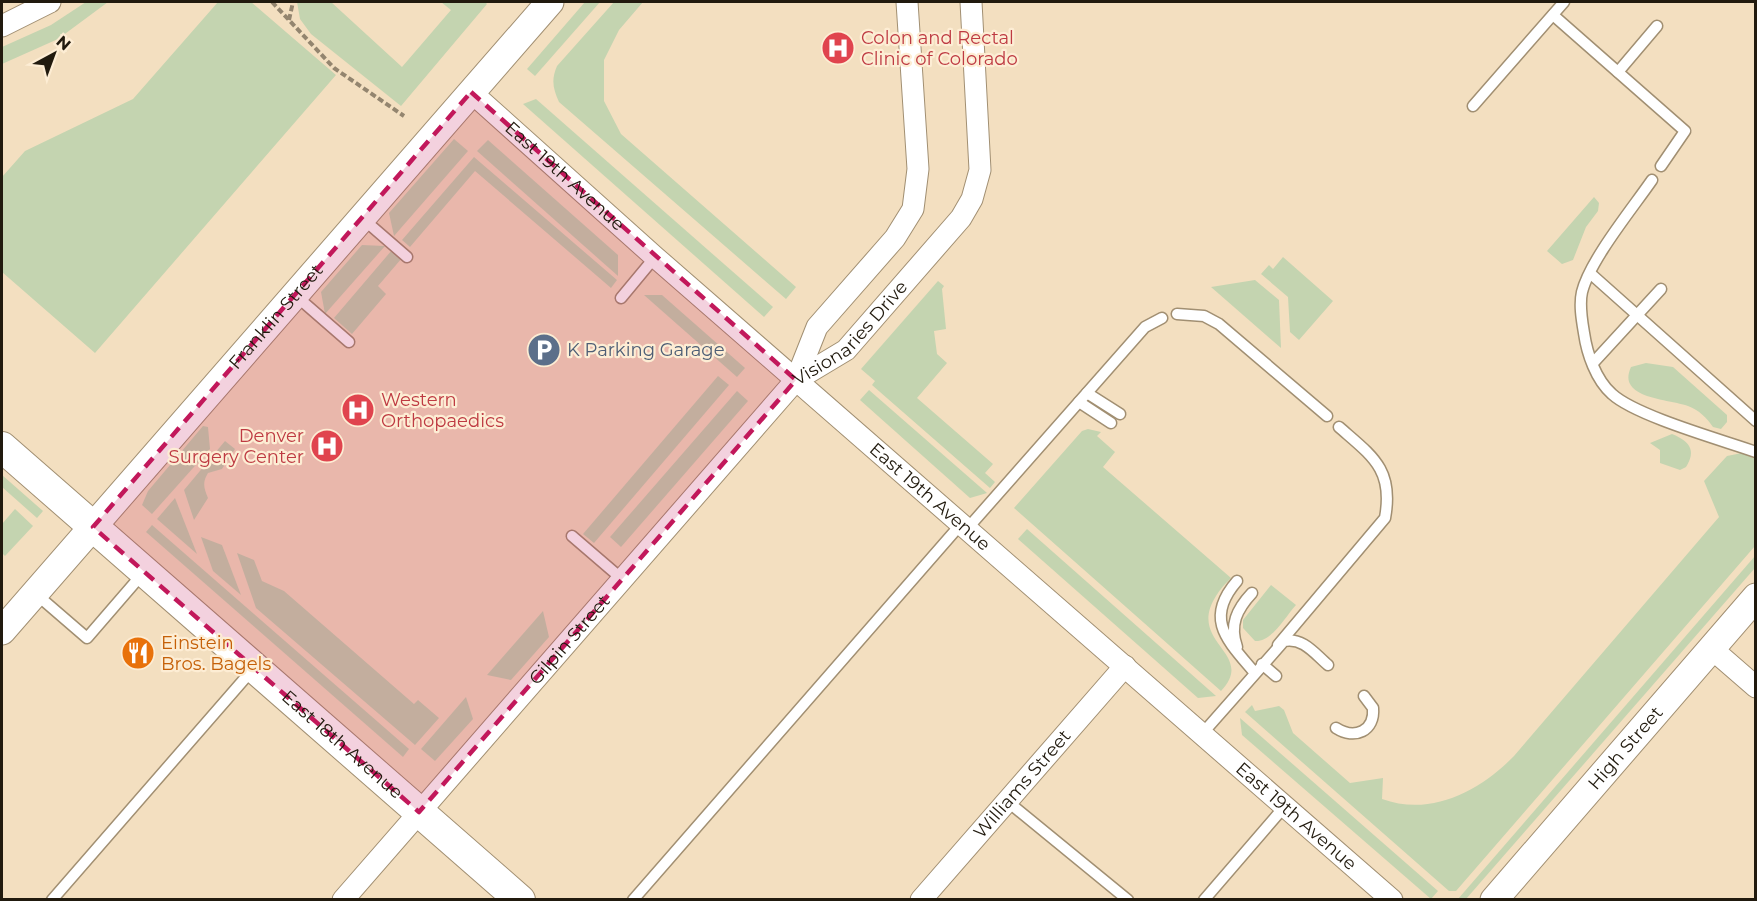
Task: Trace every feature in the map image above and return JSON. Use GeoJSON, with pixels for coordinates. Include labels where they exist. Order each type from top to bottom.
{"type":"FeatureCollection","features":[{"type":"Feature","properties":{"kind":"main road","name":"East 18th Avenue"},"geometry":{"type":"LineString","coordinates":[[2,447],[520,900]]}},
{"type":"Feature","properties":{"kind":"street"},"geometry":{"type":"LineString","coordinates":[[2,26],[50,2]]}},
{"type":"Feature","properties":{"kind":"street","name":"Franklin Street"},"geometry":{"type":"LineString","coordinates":[[2,631],[550,2]]}},
{"type":"Feature","properties":{"kind":"street","name":"Visionaries Drive"},"geometry":{"type":"LineString","coordinates":[[796,380],[817,327],[895,238],[913,209],[918,169],[907,2]]}},
{"type":"Feature","properties":{"kind":"street","name":"Visionaries Drive"},"geometry":{"type":"LineString","coordinates":[[796,380],[846,350],[962,218],[972,199],[980,170],[971,2]]}},
{"type":"Feature","properties":{"kind":"street","name":"East 19th Avenue"},"geometry":{"type":"LineString","coordinates":[[471,92],[796,380],[1392,900]]}},
{"type":"Feature","properties":{"kind":"street","name":"Gilpin Street"},"geometry":{"type":"LineString","coordinates":[[343,900],[796,380]]}},
{"type":"Feature","properties":{"kind":"street","name":"High Street"},"geometry":{"type":"LineString","coordinates":[[1494,900],[1755,597]]}},
{"type":"Feature","properties":{"kind":"street"},"geometry":{"type":"LineString","coordinates":[[1711,648],[1755,687]]}},
{"type":"Feature","properties":{"kind":"street","name":"Williams Street"},"geometry":{"type":"LineString","coordinates":[[921,900],[1125,666]]}},
{"type":"Feature","properties":{"kind":"lane"},"geometry":{"type":"LineString","coordinates":[[1473,106],[1564,2]]}},
{"type":"Feature","properties":{"kind":"lane"},"geometry":{"type":"LineString","coordinates":[[1553,15],[1685,131],[1661,166]]}},
{"type":"Feature","properties":{"kind":"lane"},"geometry":{"type":"LineString","coordinates":[[1617,72],[1657,26]]}},
{"type":"Feature","properties":{"kind":"lane"},"geometry":{"type":"LineString","coordinates":[[1652,180],[1591,274],[1582,292],[1581,316],[1586,345],[1598,376],[1612,394],[1632,407],[1755,452]]}},
{"type":"Feature","properties":{"kind":"lane"},"geometry":{"type":"LineString","coordinates":[[362,218],[407,257]]}},
{"type":"Feature","properties":{"kind":"lane"},"geometry":{"type":"LineString","coordinates":[[621,298],[656,257]]}},
{"type":"Feature","properties":{"kind":"lane"},"geometry":{"type":"LineString","coordinates":[[1591,274],[1755,421]]}},
{"type":"Feature","properties":{"kind":"lane"},"geometry":{"type":"LineString","coordinates":[[1593,363],[1660,289]]}},
{"type":"Feature","properties":{"kind":"lane"},"geometry":{"type":"LineString","coordinates":[[294,295],[349,342]]}},
{"type":"Feature","properties":{"kind":"lane"},"geometry":{"type":"LineString","coordinates":[[1177,314],[1204,316],[1219,324],[1327,416]]}},
{"type":"Feature","properties":{"kind":"lane"},"geometry":{"type":"LineString","coordinates":[[633,900],[964,526],[1079,402],[1144,327],[1161,318]]}},
{"type":"Feature","properties":{"kind":"lane"},"geometry":{"type":"LineString","coordinates":[[1087,393],[1120,414]]}},
{"type":"Feature","properties":{"kind":"lane"},"geometry":{"type":"LineString","coordinates":[[1079,402],[1111,423]]}},
{"type":"Feature","properties":{"kind":"lane"},"geometry":{"type":"LineString","coordinates":[[1202,734],[1385,518],[1389,498],[1386,478],[1378,463],[1339,427]]}},
{"type":"Feature","properties":{"kind":"lane"},"geometry":{"type":"LineString","coordinates":[[572,536],[622,579]]}},
{"type":"Feature","properties":{"kind":"lane"},"geometry":{"type":"LineString","coordinates":[[34,593],[87,638],[145,572]]}},
{"type":"Feature","properties":{"kind":"lane"},"geometry":{"type":"LineString","coordinates":[[1237,581],[1224,598],[1219,613],[1226,636],[1254,672]]}},
{"type":"Feature","properties":{"kind":"lane"},"geometry":{"type":"LineString","coordinates":[[1244,660],[1236,645],[1233,622],[1251,593]]}},
{"type":"Feature","properties":{"kind":"lane"},"geometry":{"type":"LineString","coordinates":[[1278,645],[1284,641],[1297,641],[1328,665]]}},
{"type":"Feature","properties":{"kind":"lane"},"geometry":{"type":"LineString","coordinates":[[1262,664],[1276,676]]}},
{"type":"Feature","properties":{"kind":"lane"},"geometry":{"type":"LineString","coordinates":[[52,900],[255,668]]}},
{"type":"Feature","properties":{"kind":"lane"},"geometry":{"type":"LineString","coordinates":[[1336,728],[1349,735],[1363,732],[1368,728],[1372,721],[1373,708],[1364,696]]}},
{"type":"Feature","properties":{"kind":"lane"},"geometry":{"type":"LineString","coordinates":[[1007,801],[1128,900]]}},
{"type":"Feature","properties":{"kind":"lane"},"geometry":{"type":"LineString","coordinates":[[1204,900],[1285,807]]}},
{"type":"Feature","properties":{"kind":"path"},"geometry":{"type":"LineString","coordinates":[[272,2],[334,68],[404,116]]}},
{"type":"Feature","properties":{"kind":"path"},"geometry":{"type":"LineString","coordinates":[[290,20],[293,2]]}},
{"type":"Feature","properties":{"kind":"highlighted area"},"geometry":{"type":"Polygon","coordinates":[[[471,92],[796,380],[419,812],[93,527],[471,92]]]}},
{"type":"Feature","properties":{"kind":"green space"},"geometry":{"type":"Polygon","coordinates":[[[86,2],[108,2],[58,39],[2,64],[2,47],[51,25],[86,2]]]}},
{"type":"Feature","properties":{"kind":"green space"},"geometry":{"type":"Polygon","coordinates":[[[218,2],[251,2],[336,75],[95,353],[2,272],[2,177],[25,151],[133,99],[218,2]]]}},
{"type":"Feature","properties":{"kind":"green space"},"geometry":{"type":"Polygon","coordinates":[[[297,2],[331,2],[402,67],[451,10],[441,2],[485,2],[487,4],[401,106],[311,34],[300,19],[297,2]]]}},
{"type":"Feature","properties":{"kind":"green space"},"geometry":{"type":"Polygon","coordinates":[[[585,2],[600,2],[535,76],[527,69],[585,2]]]}},
{"type":"Feature","properties":{"kind":"green space"},"geometry":{"type":"Polygon","coordinates":[[[614,2],[643,2],[619,30],[604,60],[604,101],[621,134],[796,287],[786,299],[559,102],[554,84],[557,66],[614,2]]]}},
{"type":"Feature","properties":{"kind":"green space"},"geometry":{"type":"Polygon","coordinates":[[[536,99],[773,307],[764,317],[523,104],[536,99]]]}},
{"type":"Feature","properties":{"kind":"green space"},"geometry":{"type":"Polygon","coordinates":[[[454,139],[468,151],[394,236],[389,213],[454,139]]]}},
{"type":"Feature","properties":{"kind":"green space"},"geometry":{"type":"Polygon","coordinates":[[[488,140],[618,255],[618,276],[477,151],[488,140]]]}},
{"type":"Feature","properties":{"kind":"green space"},"geometry":{"type":"Polygon","coordinates":[[[474,157],[617,280],[611,288],[475,171],[410,247],[402,240],[474,157]]]}},
{"type":"Feature","properties":{"kind":"green space"},"geometry":{"type":"Polygon","coordinates":[[[1594,197],[1599,203],[1598,211],[1586,227],[1573,260],[1562,264],[1547,251],[1594,197]]]}},
{"type":"Feature","properties":{"kind":"green space"},"geometry":{"type":"Polygon","coordinates":[[[362,245],[385,246],[325,314],[321,292],[362,245]]]}},
{"type":"Feature","properties":{"kind":"green space"},"geometry":{"type":"Polygon","coordinates":[[[392,250],[402,258],[378,286],[386,294],[352,334],[334,318],[392,250]]]}},
{"type":"Feature","properties":{"kind":"green space"},"geometry":{"type":"Polygon","coordinates":[[[1283,257],[1333,301],[1299,340],[1290,332],[1288,297],[1261,274],[1269,265],[1273,269],[1283,257]]]}},
{"type":"Feature","properties":{"kind":"green space"},"geometry":{"type":"Polygon","coordinates":[[[1255,280],[1279,300],[1281,348],[1211,287],[1255,280]]]}},
{"type":"Feature","properties":{"kind":"green space"},"geometry":{"type":"Polygon","coordinates":[[[938,281],[944,286],[942,289],[946,329],[934,331],[937,354],[947,363],[917,398],[993,464],[985,473],[995,482],[990,488],[872,385],[875,381],[861,369],[938,281]]]}},
{"type":"Feature","properties":{"kind":"green space"},"geometry":{"type":"Polygon","coordinates":[[[644,295],[662,295],[745,368],[737,377],[644,295]]]}},
{"type":"Feature","properties":{"kind":"green space"},"geometry":{"type":"Polygon","coordinates":[[[1646,363],[1673,367],[1727,415],[1727,422],[1721,429],[1713,427],[1708,420],[1692,408],[1638,392],[1631,386],[1628,378],[1631,367],[1646,363]]]}},
{"type":"Feature","properties":{"kind":"green space"},"geometry":{"type":"Polygon","coordinates":[[[718,376],[729,385],[594,543],[583,534],[718,376]]]}},
{"type":"Feature","properties":{"kind":"green space"},"geometry":{"type":"Polygon","coordinates":[[[869,390],[987,493],[970,498],[860,400],[869,390]]]}},
{"type":"Feature","properties":{"kind":"green space"},"geometry":{"type":"Polygon","coordinates":[[[737,391],[748,401],[621,547],[610,537],[737,391]]]}},
{"type":"Feature","properties":{"kind":"green space"},"geometry":{"type":"Polygon","coordinates":[[[203,426],[208,427],[210,449],[152,514],[142,505],[148,491],[203,426]]]}},
{"type":"Feature","properties":{"kind":"green space"},"geometry":{"type":"Polygon","coordinates":[[[1088,429],[1101,432],[1097,436],[1115,452],[1103,467],[1231,578],[1218,593],[1209,612],[1209,625],[1231,667],[1230,678],[1221,691],[1014,508],[1082,431],[1088,429]]]}},
{"type":"Feature","properties":{"kind":"green space"},"geometry":{"type":"Polygon","coordinates":[[[1672,434],[1687,443],[1691,451],[1686,467],[1680,470],[1660,463],[1660,450],[1650,443],[1672,434]]]}},
{"type":"Feature","properties":{"kind":"green space"},"geometry":{"type":"Polygon","coordinates":[[[225,441],[235,449],[222,469],[208,473],[204,485],[208,498],[194,520],[184,490],[225,441]]]}},
{"type":"Feature","properties":{"kind":"green space"},"geometry":{"type":"Polygon","coordinates":[[[1742,453],[1755,459],[1755,546],[1456,891],[1449,891],[1245,712],[1252,705],[1255,711],[1279,706],[1284,710],[1293,733],[1350,783],[1383,778],[1382,799],[1400,804],[1419,805],[1436,803],[1470,790],[1501,769],[1514,756],[1719,517],[1704,481],[1727,456],[1742,453]]]}},
{"type":"Feature","properties":{"kind":"green space"},"geometry":{"type":"Polygon","coordinates":[[[2,475],[43,511],[37,518],[2,487],[2,475]]]}},
{"type":"Feature","properties":{"kind":"green space"},"geometry":{"type":"Polygon","coordinates":[[[175,498],[197,554],[157,519],[175,498]]]}},
{"type":"Feature","properties":{"kind":"green space"},"geometry":{"type":"Polygon","coordinates":[[[15,509],[33,526],[5,556],[2,553],[2,524],[15,509]]]}},
{"type":"Feature","properties":{"kind":"green space"},"geometry":{"type":"Polygon","coordinates":[[[152,525],[409,749],[403,757],[146,532],[152,525]]]}},
{"type":"Feature","properties":{"kind":"green space"},"geometry":{"type":"Polygon","coordinates":[[[1027,529],[1216,696],[1198,698],[1018,539],[1027,529]]]}},
{"type":"Feature","properties":{"kind":"green space"},"geometry":{"type":"Polygon","coordinates":[[[201,537],[222,545],[241,595],[213,571],[201,537]]]}},
{"type":"Feature","properties":{"kind":"green space"},"geometry":{"type":"Polygon","coordinates":[[[237,553],[254,560],[262,581],[284,591],[414,704],[418,700],[439,718],[415,745],[256,608],[237,553]]]}},
{"type":"Feature","properties":{"kind":"green space"},"geometry":{"type":"Polygon","coordinates":[[[1755,556],[1755,568],[1466,899],[1458,899],[1755,556]]]}},
{"type":"Feature","properties":{"kind":"green space"},"geometry":{"type":"Polygon","coordinates":[[[1271,585],[1296,605],[1273,633],[1255,641],[1243,628],[1243,620],[1271,585]]]}},
{"type":"Feature","properties":{"kind":"green space"},"geometry":{"type":"Polygon","coordinates":[[[543,611],[549,637],[511,680],[487,675],[543,611]]]}},
{"type":"Feature","properties":{"kind":"green space"},"geometry":{"type":"Polygon","coordinates":[[[466,697],[473,719],[435,761],[421,749],[466,697]]]}},
{"type":"Feature","properties":{"kind":"green space"},"geometry":{"type":"Polygon","coordinates":[[[1240,718],[1438,891],[1431,899],[1242,735],[1240,718]]]}},
{"type":"Feature","properties":{"kind":"place","name":"Colon and Rectal Clinic of Colorado"},"geometry":{"type":"Point","coordinates":[838,48]}},
{"type":"Feature","properties":{"kind":"place","name":"K Parking Garage"},"geometry":{"type":"Point","coordinates":[544,350]}},
{"type":"Feature","properties":{"kind":"place","name":"Western Orthopaedics"},"geometry":{"type":"Point","coordinates":[358,410]}},
{"type":"Feature","properties":{"kind":"place","name":"Denver Surgery Center"},"geometry":{"type":"Point","coordinates":[327,446]}},
{"type":"Feature","properties":{"kind":"place","name":"Einstein Bros. Bagels"},"geometry":{"type":"Point","coordinates":[138,653]}}]}
